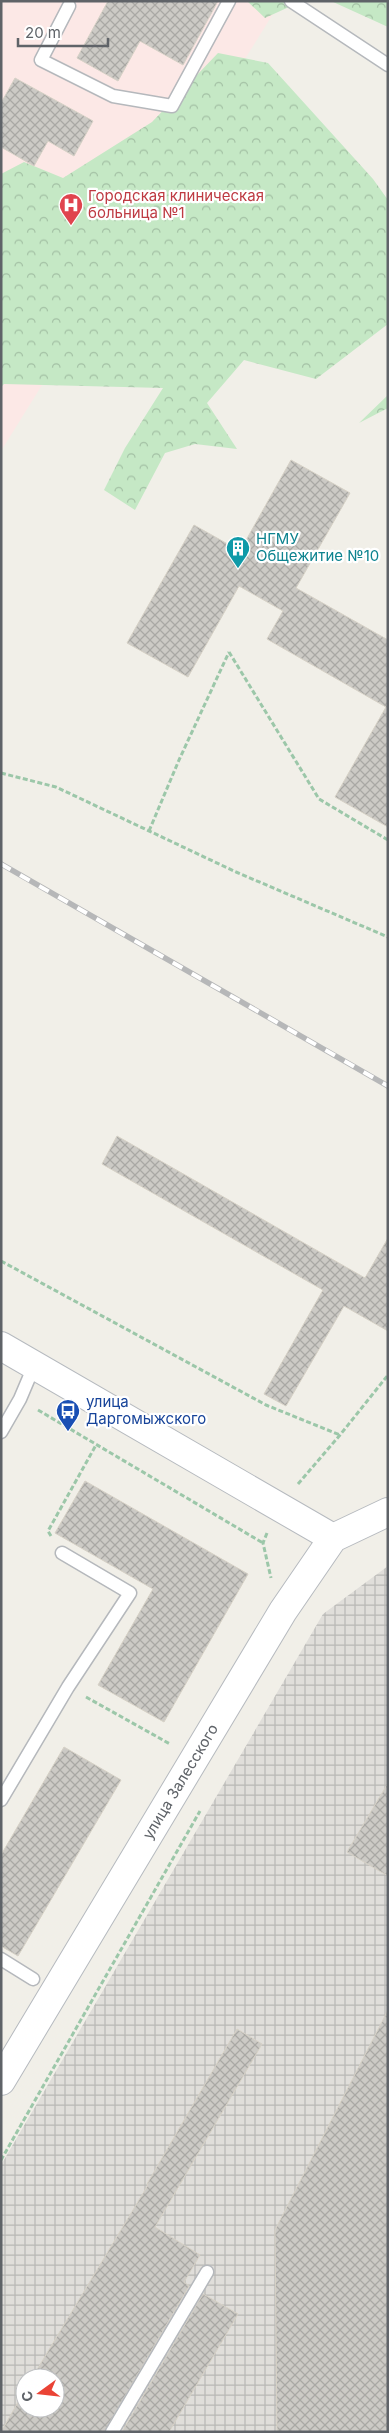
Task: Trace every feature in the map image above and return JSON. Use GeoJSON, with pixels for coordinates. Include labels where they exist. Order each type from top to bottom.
{"type":"FeatureCollection","features":[{"type":"Feature","properties":{"kind":"main road"},"geometry":{"type":"LineString","coordinates":[[1,1346],[333,1538],[388,1512]]}},
{"type":"Feature","properties":{"kind":"main road","name":"улица Залесского"},"geometry":{"type":"LineString","coordinates":[[1,2081],[283,1611],[333,1538]]}},
{"type":"Feature","properties":{"kind":"lane"},"geometry":{"type":"LineString","coordinates":[[69,6],[41,60],[113,96],[172,106],[230,1]]}},
{"type":"Feature","properties":{"kind":"lane"},"geometry":{"type":"LineString","coordinates":[[291,1],[388,65]]}},
{"type":"Feature","properties":{"kind":"lane"},"geometry":{"type":"LineString","coordinates":[[1,1432],[20,1398],[34,1366]]}},
{"type":"Feature","properties":{"kind":"lane"},"geometry":{"type":"LineString","coordinates":[[1,1800],[68,1687],[130,1593],[62,1553]]}},
{"type":"Feature","properties":{"kind":"lane"},"geometry":{"type":"LineString","coordinates":[[1,1959],[33,1979]]}},
{"type":"Feature","properties":{"kind":"lane"},"geometry":{"type":"LineString","coordinates":[[112,2432],[207,2272]]}},
{"type":"Feature","properties":{"kind":"path"},"geometry":{"type":"LineString","coordinates":[[149,831],[179,760],[229,652],[320,799],[388,840]]}},
{"type":"Feature","properties":{"kind":"path"},"geometry":{"type":"LineString","coordinates":[[1,780],[3,773],[56,786],[236,872],[388,937]]}},
{"type":"Feature","properties":{"kind":"path"},"geometry":{"type":"LineString","coordinates":[[1,1261],[266,1405],[340,1435]]}},
{"type":"Feature","properties":{"kind":"path"},"geometry":{"type":"LineString","coordinates":[[20,1398],[263,1543]]}},
{"type":"Feature","properties":{"kind":"path"},"geometry":{"type":"LineString","coordinates":[[62,1553],[48,1531],[96,1445]]}},
{"type":"Feature","properties":{"kind":"path"},"geometry":{"type":"LineString","coordinates":[[68,1687],[175,1746]]}},
{"type":"Feature","properties":{"kind":"path"},"geometry":{"type":"LineString","coordinates":[[1,2160],[202,1808]]}},
{"type":"Feature","properties":{"kind":"shaded area","name":"Городская клиническая больница №1"},"geometry":{"type":"Polygon","coordinates":[[[1,1],[281,1],[1,451],[1,1]]]}},
{"type":"Feature","properties":{"kind":"shaded area"},"geometry":{"type":"Polygon","coordinates":[[[388,1566],[388,2432],[1,2432],[1,2165],[323,1614],[388,1566]]]}},
{"type":"Feature","properties":{"kind":"green space"},"geometry":{"type":"Polygon","coordinates":[[[247,1],[302,1],[265,18],[247,1]]]}},
{"type":"Feature","properties":{"kind":"green space"},"geometry":{"type":"Polygon","coordinates":[[[331,1],[388,1],[388,27],[331,1]]]}},
{"type":"Feature","properties":{"kind":"green space"},"geometry":{"type":"Polygon","coordinates":[[[218,53],[268,63],[373,179],[388,200],[388,324],[316,379],[244,360],[207,403],[237,449],[195,444],[165,453],[135,510],[104,490],[125,448],[163,388],[4,384],[1,387],[1,174],[24,162],[63,178],[152,122],[218,53]]]}},
{"type":"Feature","properties":{"kind":"green space"},"geometry":{"type":"Polygon","coordinates":[[[388,395],[388,408],[359,423],[388,395]]]}},
{"type":"Feature","properties":{"kind":"building"},"geometry":{"type":"Polygon","coordinates":[[[108,1],[218,1],[183,65],[140,41],[118,81],[77,58],[108,1]]]}},
{"type":"Feature","properties":{"kind":"building"},"geometry":{"type":"Polygon","coordinates":[[[15,78],[93,121],[74,156],[48,141],[34,166],[1,147],[1,103],[15,78]]]}},
{"type":"Feature","properties":{"kind":"building","name":"НГМУ Общежитие №10"},"geometry":{"type":"Polygon","coordinates":[[[291,460],[350,493],[296,588],[388,640],[388,827],[335,797],[386,707],[267,639],[283,611],[239,586],[188,677],[127,643],[194,525],[240,551],[291,460]]]}},
{"type":"Feature","properties":{"kind":"building"},"geometry":{"type":"Polygon","coordinates":[[[117,1136],[365,1278],[388,1238],[388,1331],[344,1306],[286,1406],[264,1394],[323,1290],[102,1164],[117,1136]]]}},
{"type":"Feature","properties":{"kind":"building"},"geometry":{"type":"Polygon","coordinates":[[[85,1481],[248,1574],[164,1722],[98,1685],[153,1589],[55,1533],[85,1481]]]}},
{"type":"Feature","properties":{"kind":"building"},"geometry":{"type":"Polygon","coordinates":[[[64,1747],[121,1780],[18,1956],[1,1946],[1,1855],[64,1747]]]}},
{"type":"Feature","properties":{"kind":"building"},"geometry":{"type":"Polygon","coordinates":[[[388,1783],[388,1876],[347,1852],[388,1783]]]}},
{"type":"Feature","properties":{"kind":"building"},"geometry":{"type":"Polygon","coordinates":[[[388,2010],[388,2432],[277,2432],[275,2230],[388,2010]]]}},
{"type":"Feature","properties":{"kind":"building"},"geometry":{"type":"Polygon","coordinates":[[[237,2029],[262,2044],[155,2227],[200,2255],[184,2282],[189,2286],[104,2432],[1,2432],[15,2408],[15,2418],[65,2418],[65,2368],[38,2368],[237,2029]]]}},
{"type":"Feature","properties":{"kind":"building"},"geometry":{"type":"Polygon","coordinates":[[[203,2294],[238,2314],[169,2432],[122,2432],[203,2294]]]}},
{"type":"Feature","properties":{"kind":"railway"},"geometry":{"type":"LineString","coordinates":[[1,864],[388,1086]]}},
{"type":"Feature","properties":{"kind":"place","name":"Городская клиническая больница №1"},"geometry":{"type":"Point","coordinates":[71,226]}},
{"type":"Feature","properties":{"kind":"place","name":"НГМУ Общежитие №10"},"geometry":{"type":"Point","coordinates":[238,569]}},
{"type":"Feature","properties":{"kind":"place","name":"улица Даргомыжского"},"geometry":{"type":"Point","coordinates":[68,1432]}}]}
